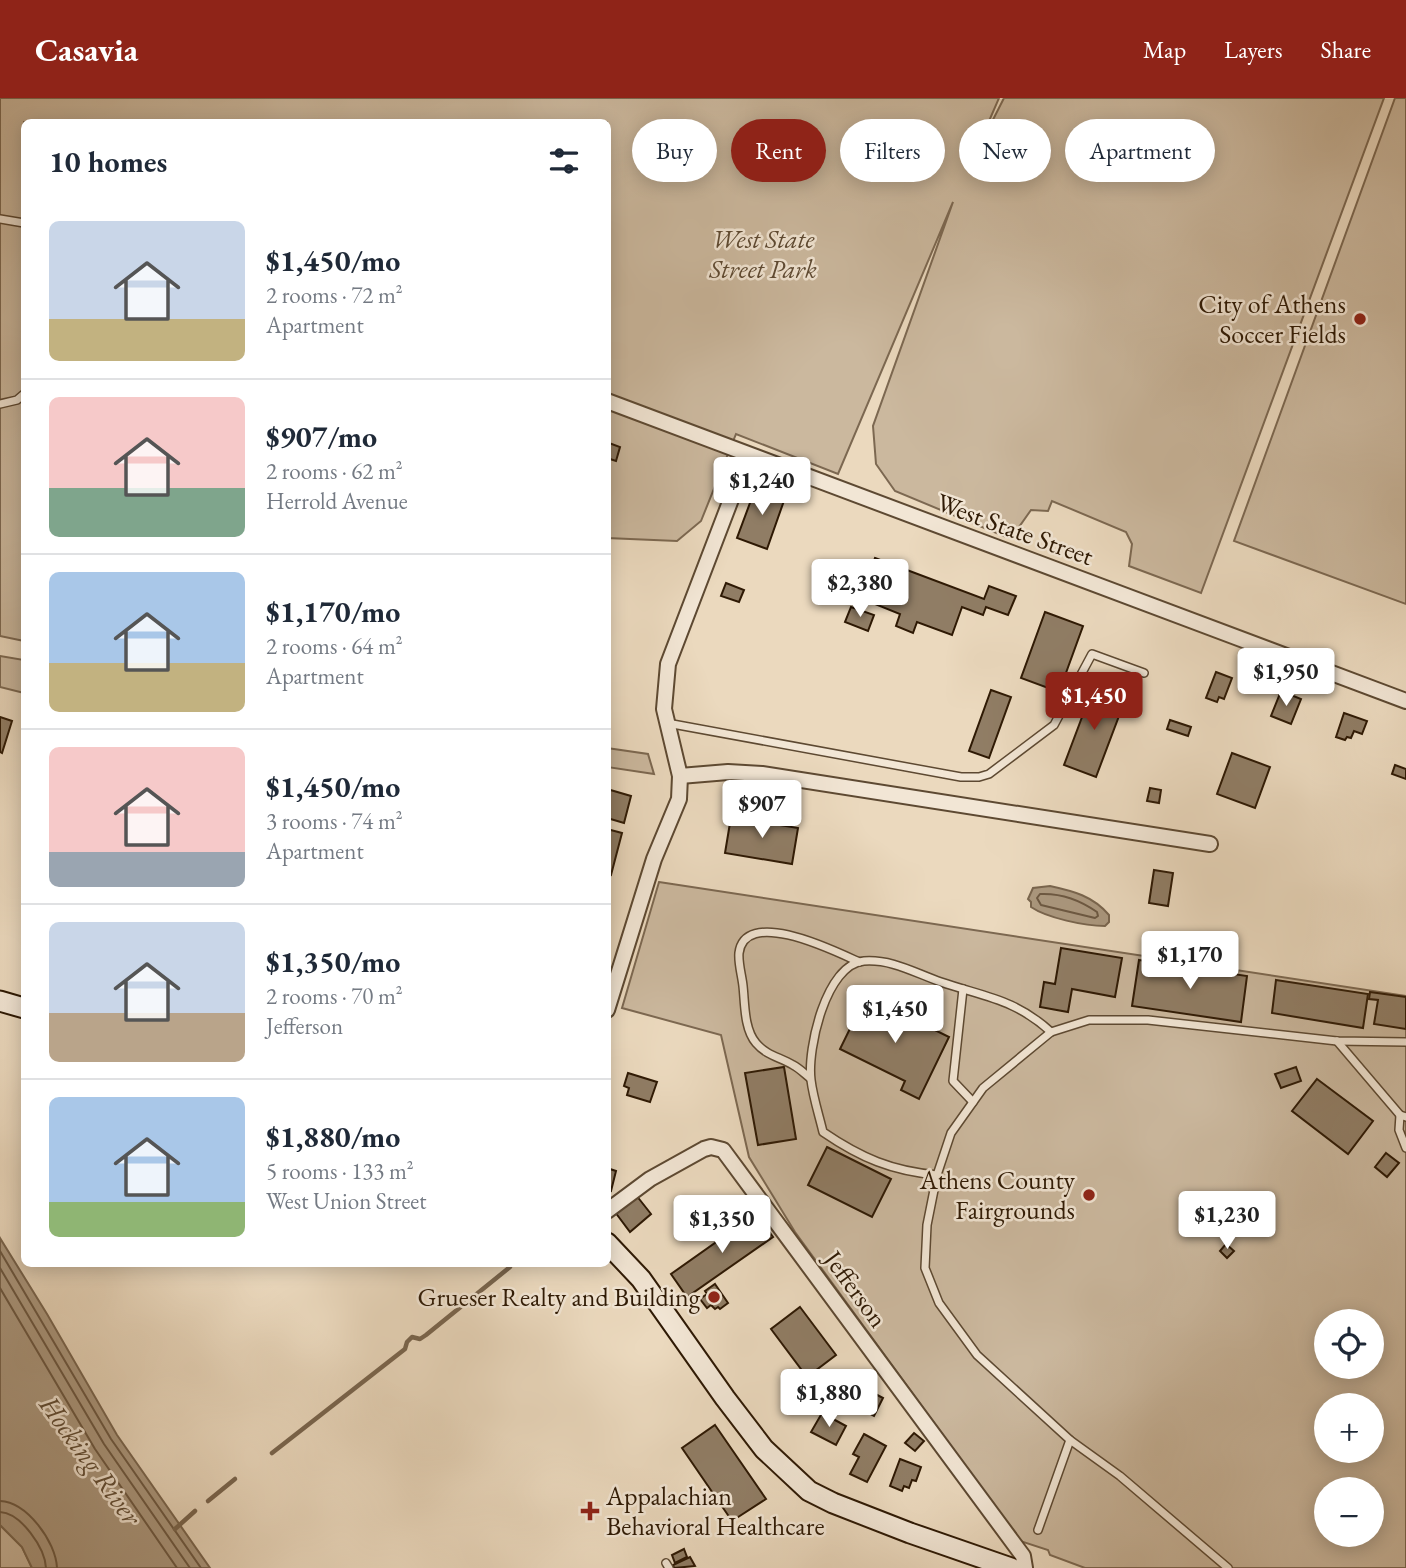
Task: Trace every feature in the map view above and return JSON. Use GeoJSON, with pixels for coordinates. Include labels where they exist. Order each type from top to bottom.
{"type":"FeatureCollection","features":[{"type":"Feature","properties":{"kind":"main road"},"geometry":{"type":"LineString","coordinates":[[0,1001],[21,1007]]}},
{"type":"Feature","properties":{"kind":"main road"},"geometry":{"type":"LineString","coordinates":[[611,1247],[641,1279],[748,1430],[799,1484],[833,1503],[1011,1568]]}},
{"type":"Feature","properties":{"kind":"street","name":"West State Street"},"geometry":{"type":"LineString","coordinates":[[611,403],[1406,701]]}},
{"type":"Feature","properties":{"kind":"street"},"geometry":{"type":"LineString","coordinates":[[611,997],[651,867],[679,799],[680,776],[666,723],[664,696],[668,664],[748,454]]}},
{"type":"Feature","properties":{"kind":"street"},"geometry":{"type":"LineString","coordinates":[[680,776],[728,772],[762,774],[1210,844]]}},
{"type":"Feature","properties":{"kind":"street","name":"Jefferson"},"geometry":{"type":"LineString","coordinates":[[611,1208],[650,1179],[704,1149],[711,1147],[723,1150],[1023,1556],[1025,1568]]}},
{"type":"Feature","properties":{"kind":"lane"},"geometry":{"type":"LineString","coordinates":[[0,219],[21,222]]}},
{"type":"Feature","properties":{"kind":"lane"},"geometry":{"type":"LineString","coordinates":[[0,404],[21,397]]}},
{"type":"Feature","properties":{"kind":"lane"},"geometry":{"type":"LineString","coordinates":[[666,723],[961,777],[979,777],[989,774],[1054,725],[1092,654],[1144,673]]}},
{"type":"Feature","properties":{"kind":"lane"},"geometry":{"type":"LineString","coordinates":[[810,1078],[792,1064],[766,1053],[753,1041],[746,1021],[739,952],[746,940],[760,932],[778,932],[859,962],[891,962],[963,989],[1005,1001],[1033,1016],[1051,1032]]}},
{"type":"Feature","properties":{"kind":"lane"},"geometry":{"type":"LineString","coordinates":[[859,962],[843,971],[829,991],[813,1040],[810,1078],[823,1132],[849,1150],[890,1167],[937,1175]]}},
{"type":"Feature","properties":{"kind":"lane"},"geometry":{"type":"LineString","coordinates":[[963,989],[953,1081],[973,1102]]}},
{"type":"Feature","properties":{"kind":"lane"},"geometry":{"type":"LineString","coordinates":[[1228,1568],[1120,1476],[1070,1440],[977,1355],[939,1303],[925,1268],[927,1225],[937,1175],[951,1133],[983,1088],[1051,1032],[1089,1020],[1148,1020],[1337,1041],[1406,1042]]}},
{"type":"Feature","properties":{"kind":"lane"},"geometry":{"type":"LineString","coordinates":[[1337,1041],[1403,1116],[1399,1130],[1406,1148]]}},
{"type":"Feature","properties":{"kind":"lane"},"geometry":{"type":"LineString","coordinates":[[1038,1530],[1070,1440]]}},
{"type":"Feature","properties":{"kind":"green space","name":"West State Street Park"},"geometry":{"type":"Polygon","coordinates":[[[0,98],[999,98],[990,119],[959,119],[959,182],[1051,182],[1051,119],[993,119],[1004,98],[1384,98],[1201,593],[1129,566],[1132,544],[1126,532],[1052,501],[1048,511],[1031,510],[1014,534],[1006,537],[895,491],[876,464],[873,426],[953,202],[838,474],[736,434],[701,521],[677,541],[611,538],[611,119],[21,119],[21,640],[0,636],[0,98]]]}},
{"type":"Feature","properties":{"kind":"green space","name":"City of Athens Soccer Fields"},"geometry":{"type":"Polygon","coordinates":[[[1395,98],[1406,98],[1406,604],[1234,541],[1395,98]]]}},
{"type":"Feature","properties":{"kind":"green space"},"geometry":{"type":"Polygon","coordinates":[[[0,656],[21,660],[21,692],[0,687],[0,656]]]}},
{"type":"Feature","properties":{"kind":"green space"},"geometry":{"type":"Polygon","coordinates":[[[611,749],[648,754],[654,774],[611,768],[611,749]]]}},
{"type":"Feature","properties":{"kind":"green space","name":"Athens County Fairgrounds"},"geometry":{"type":"Polygon","coordinates":[[[659,882],[1406,996],[1406,1568],[1085,1568],[1050,1555],[1048,1550],[1020,1541],[795,1232],[749,1157],[721,1035],[622,1008],[659,882]]]}},
{"type":"Feature","properties":{"kind":"green space"},"geometry":{"type":"Polygon","coordinates":[[[0,1525],[22,1547],[32,1568],[0,1568],[0,1525]]]}},
{"type":"Feature","properties":{"kind":"water"},"geometry":{"type":"Polygon","coordinates":[[[1050,886],[1075,892],[1089,899],[1109,915],[1109,922],[1105,926],[1077,923],[1046,915],[1031,907],[1028,899],[1033,888],[1050,886]]]}},
{"type":"Feature","properties":{"kind":"water","name":"Hocking River"},"geometry":{"type":"Polygon","coordinates":[[[0,1238],[117,1435],[210,1568],[32,1568],[22,1547],[0,1525],[0,1238]]]}},
{"type":"Feature","properties":{"kind":"building"},"geometry":{"type":"Polygon","coordinates":[[[611,444],[620,447],[616,461],[611,459],[611,444]]]}},
{"type":"Feature","properties":{"kind":"building"},"geometry":{"type":"Polygon","coordinates":[[[757,484],[786,495],[767,549],[737,538],[757,484]]]}},
{"type":"Feature","properties":{"kind":"building"},"geometry":{"type":"Polygon","coordinates":[[[875,558],[984,599],[989,586],[1016,596],[1008,615],[986,607],[983,615],[962,607],[952,635],[917,622],[913,633],[896,626],[900,614],[865,600],[877,568],[872,566],[875,558]]]}},
{"type":"Feature","properties":{"kind":"building"},"geometry":{"type":"Polygon","coordinates":[[[726,583],[744,590],[739,602],[721,596],[726,583]]]}},
{"type":"Feature","properties":{"kind":"building"},"geometry":{"type":"Polygon","coordinates":[[[851,607],[874,615],[868,631],[845,622],[851,607]]]}},
{"type":"Feature","properties":{"kind":"building"},"geometry":{"type":"Polygon","coordinates":[[[1045,612],[1083,626],[1059,692],[1021,678],[1045,612]]]}},
{"type":"Feature","properties":{"kind":"building"},"geometry":{"type":"Polygon","coordinates":[[[1216,672],[1232,678],[1224,699],[1219,697],[1217,702],[1206,698],[1216,672]]]}},
{"type":"Feature","properties":{"kind":"building"},"geometry":{"type":"Polygon","coordinates":[[[1093,688],[1125,700],[1096,777],[1064,765],[1093,688]]]}},
{"type":"Feature","properties":{"kind":"building"},"geometry":{"type":"Polygon","coordinates":[[[991,690],[1011,697],[989,758],[969,751],[991,690]]]}},
{"type":"Feature","properties":{"kind":"building"},"geometry":{"type":"Polygon","coordinates":[[[1281,691],[1301,699],[1291,724],[1271,716],[1281,691]]]}},
{"type":"Feature","properties":{"kind":"building"},"geometry":{"type":"Polygon","coordinates":[[[1344,713],[1367,721],[1362,734],[1354,731],[1351,738],[1347,737],[1345,740],[1336,737],[1344,713]]]}},
{"type":"Feature","properties":{"kind":"building"},"geometry":{"type":"Polygon","coordinates":[[[0,717],[12,721],[2,753],[0,752],[0,717]]]}},
{"type":"Feature","properties":{"kind":"building"},"geometry":{"type":"Polygon","coordinates":[[[1170,720],[1191,727],[1188,736],[1167,729],[1170,720]]]}},
{"type":"Feature","properties":{"kind":"building"},"geometry":{"type":"Polygon","coordinates":[[[1232,753],[1270,767],[1255,808],[1217,794],[1232,753]]]}},
{"type":"Feature","properties":{"kind":"building"},"geometry":{"type":"Polygon","coordinates":[[[1395,765],[1406,769],[1406,779],[1392,774],[1395,765]]]}},
{"type":"Feature","properties":{"kind":"building"},"geometry":{"type":"Polygon","coordinates":[[[1150,788],[1161,790],[1159,803],[1147,801],[1150,788]]]}},
{"type":"Feature","properties":{"kind":"building"},"geometry":{"type":"Polygon","coordinates":[[[611,790],[631,796],[624,823],[611,819],[611,790]]]}},
{"type":"Feature","properties":{"kind":"building"},"geometry":{"type":"Polygon","coordinates":[[[731,817],[798,828],[792,864],[725,853],[731,817]]]}},
{"type":"Feature","properties":{"kind":"building"},"geometry":{"type":"Polygon","coordinates":[[[611,830],[622,833],[611,875],[611,830]]]}},
{"type":"Feature","properties":{"kind":"building"},"geometry":{"type":"Polygon","coordinates":[[[1154,870],[1173,873],[1168,906],[1149,903],[1154,870]]]}},
{"type":"Feature","properties":{"kind":"building"},"geometry":{"type":"Polygon","coordinates":[[[1061,948],[1122,958],[1115,997],[1072,989],[1068,1012],[1040,1007],[1044,982],[1055,984],[1061,948]]]}},
{"type":"Feature","properties":{"kind":"building"},"geometry":{"type":"Polygon","coordinates":[[[1139,960],[1247,976],[1241,1022],[1132,1006],[1139,960]]]}},
{"type":"Feature","properties":{"kind":"building"},"geometry":{"type":"Polygon","coordinates":[[[1276,980],[1368,994],[1363,1028],[1272,1013],[1276,980]]]}},
{"type":"Feature","properties":{"kind":"building"},"geometry":{"type":"Polygon","coordinates":[[[1370,992],[1406,997],[1406,1029],[1374,1024],[1378,1000],[1369,999],[1370,992]]]}},
{"type":"Feature","properties":{"kind":"building"},"geometry":{"type":"Polygon","coordinates":[[[866,996],[949,1037],[919,1099],[901,1090],[905,1081],[840,1049],[866,996]]]}},
{"type":"Feature","properties":{"kind":"building"},"geometry":{"type":"Polygon","coordinates":[[[784,1067],[796,1139],[758,1145],[745,1073],[784,1067]]]}},
{"type":"Feature","properties":{"kind":"building"},"geometry":{"type":"Polygon","coordinates":[[[1296,1067],[1301,1081],[1281,1088],[1275,1074],[1296,1067]]]}},
{"type":"Feature","properties":{"kind":"building"},"geometry":{"type":"Polygon","coordinates":[[[628,1073],[657,1082],[650,1102],[627,1095],[629,1088],[624,1086],[628,1073]]]}},
{"type":"Feature","properties":{"kind":"building"},"geometry":{"type":"Polygon","coordinates":[[[1317,1079],[1373,1121],[1348,1154],[1292,1111],[1317,1079]]]}},
{"type":"Feature","properties":{"kind":"building"},"geometry":{"type":"Polygon","coordinates":[[[827,1147],[891,1179],[872,1217],[808,1185],[827,1147]]]}},
{"type":"Feature","properties":{"kind":"building"},"geometry":{"type":"Polygon","coordinates":[[[1386,1153],[1399,1163],[1387,1177],[1375,1167],[1386,1153]]]}},
{"type":"Feature","properties":{"kind":"building"},"geometry":{"type":"Polygon","coordinates":[[[611,1169],[616,1171],[611,1191],[611,1169]]]}},
{"type":"Feature","properties":{"kind":"building"},"geometry":{"type":"Polygon","coordinates":[[[636,1195],[651,1214],[630,1232],[615,1212],[636,1195]]]}},
{"type":"Feature","properties":{"kind":"building"},"geometry":{"type":"Polygon","coordinates":[[[756,1214],[773,1237],[687,1297],[671,1274],[756,1214]]]}},
{"type":"Feature","properties":{"kind":"building"},"geometry":{"type":"Polygon","coordinates":[[[1226,1244],[1234,1251],[1227,1258],[1220,1251],[1226,1244]]]}},
{"type":"Feature","properties":{"kind":"building","name":"Grueser Realty and Building"},"geometry":{"type":"Polygon","coordinates":[[[715,1284],[728,1303],[720,1309],[711,1305],[707,1308],[700,1299],[707,1294],[705,1291],[715,1284]]]}},
{"type":"Feature","properties":{"kind":"building"},"geometry":{"type":"Polygon","coordinates":[[[800,1307],[836,1355],[807,1377],[771,1329],[800,1307]]]}},
{"type":"Feature","properties":{"kind":"building"},"geometry":{"type":"Polygon","coordinates":[[[864,1388],[883,1398],[874,1416],[855,1406],[864,1388]]]}},
{"type":"Feature","properties":{"kind":"building"},"geometry":{"type":"Polygon","coordinates":[[[822,1413],[846,1426],[836,1445],[811,1432],[822,1413]]]}},
{"type":"Feature","properties":{"kind":"building"},"geometry":{"type":"Polygon","coordinates":[[[715,1425],[766,1499],[732,1521],[682,1448],[715,1425]]]}},
{"type":"Feature","properties":{"kind":"building"},"geometry":{"type":"Polygon","coordinates":[[[914,1433],[924,1441],[915,1451],[905,1443],[914,1433]]]}},
{"type":"Feature","properties":{"kind":"building"},"geometry":{"type":"Polygon","coordinates":[[[864,1434],[886,1446],[867,1482],[850,1474],[859,1457],[853,1454],[864,1434]]]}},
{"type":"Feature","properties":{"kind":"building"},"geometry":{"type":"Polygon","coordinates":[[[900,1459],[921,1467],[916,1481],[912,1480],[909,1488],[904,1486],[902,1491],[890,1486],[900,1459]]]}},
{"type":"Feature","properties":{"kind":"building"},"geometry":{"type":"Polygon","coordinates":[[[684,1549],[687,1557],[675,1563],[672,1555],[684,1549]]]}},
{"type":"Feature","properties":{"kind":"building"},"geometry":{"type":"Polygon","coordinates":[[[690,1557],[695,1566],[674,1568],[673,1565],[690,1557]]]}},
{"type":"Feature","properties":{"kind":"waterway"},"geometry":{"type":"LineString","coordinates":[[272,1453],[405,1349],[412,1337],[420,1339],[426,1335],[510,1267]]}},
{"type":"Feature","properties":{"kind":"waterway"},"geometry":{"type":"LineString","coordinates":[[208,1501],[235,1479]]}},
{"type":"Feature","properties":{"kind":"waterway"},"geometry":{"type":"LineString","coordinates":[[175,1529],[195,1511]]}},
{"type":"Feature","properties":{"kind":"place","name":"City of Athens Soccer Fields"},"geometry":{"type":"Point","coordinates":[1360,319]}},
{"type":"Feature","properties":{"kind":"place","name":"Athens County Fairgrounds"},"geometry":{"type":"Point","coordinates":[1089,1195]}},
{"type":"Feature","properties":{"kind":"place","name":"Grueser Realty and Building"},"geometry":{"type":"Point","coordinates":[714,1297]}},
{"type":"Feature","properties":{"kind":"place","name":"Appalachian Behavioral Healthcare"},"geometry":{"type":"Point","coordinates":[590,1511]}}]}
